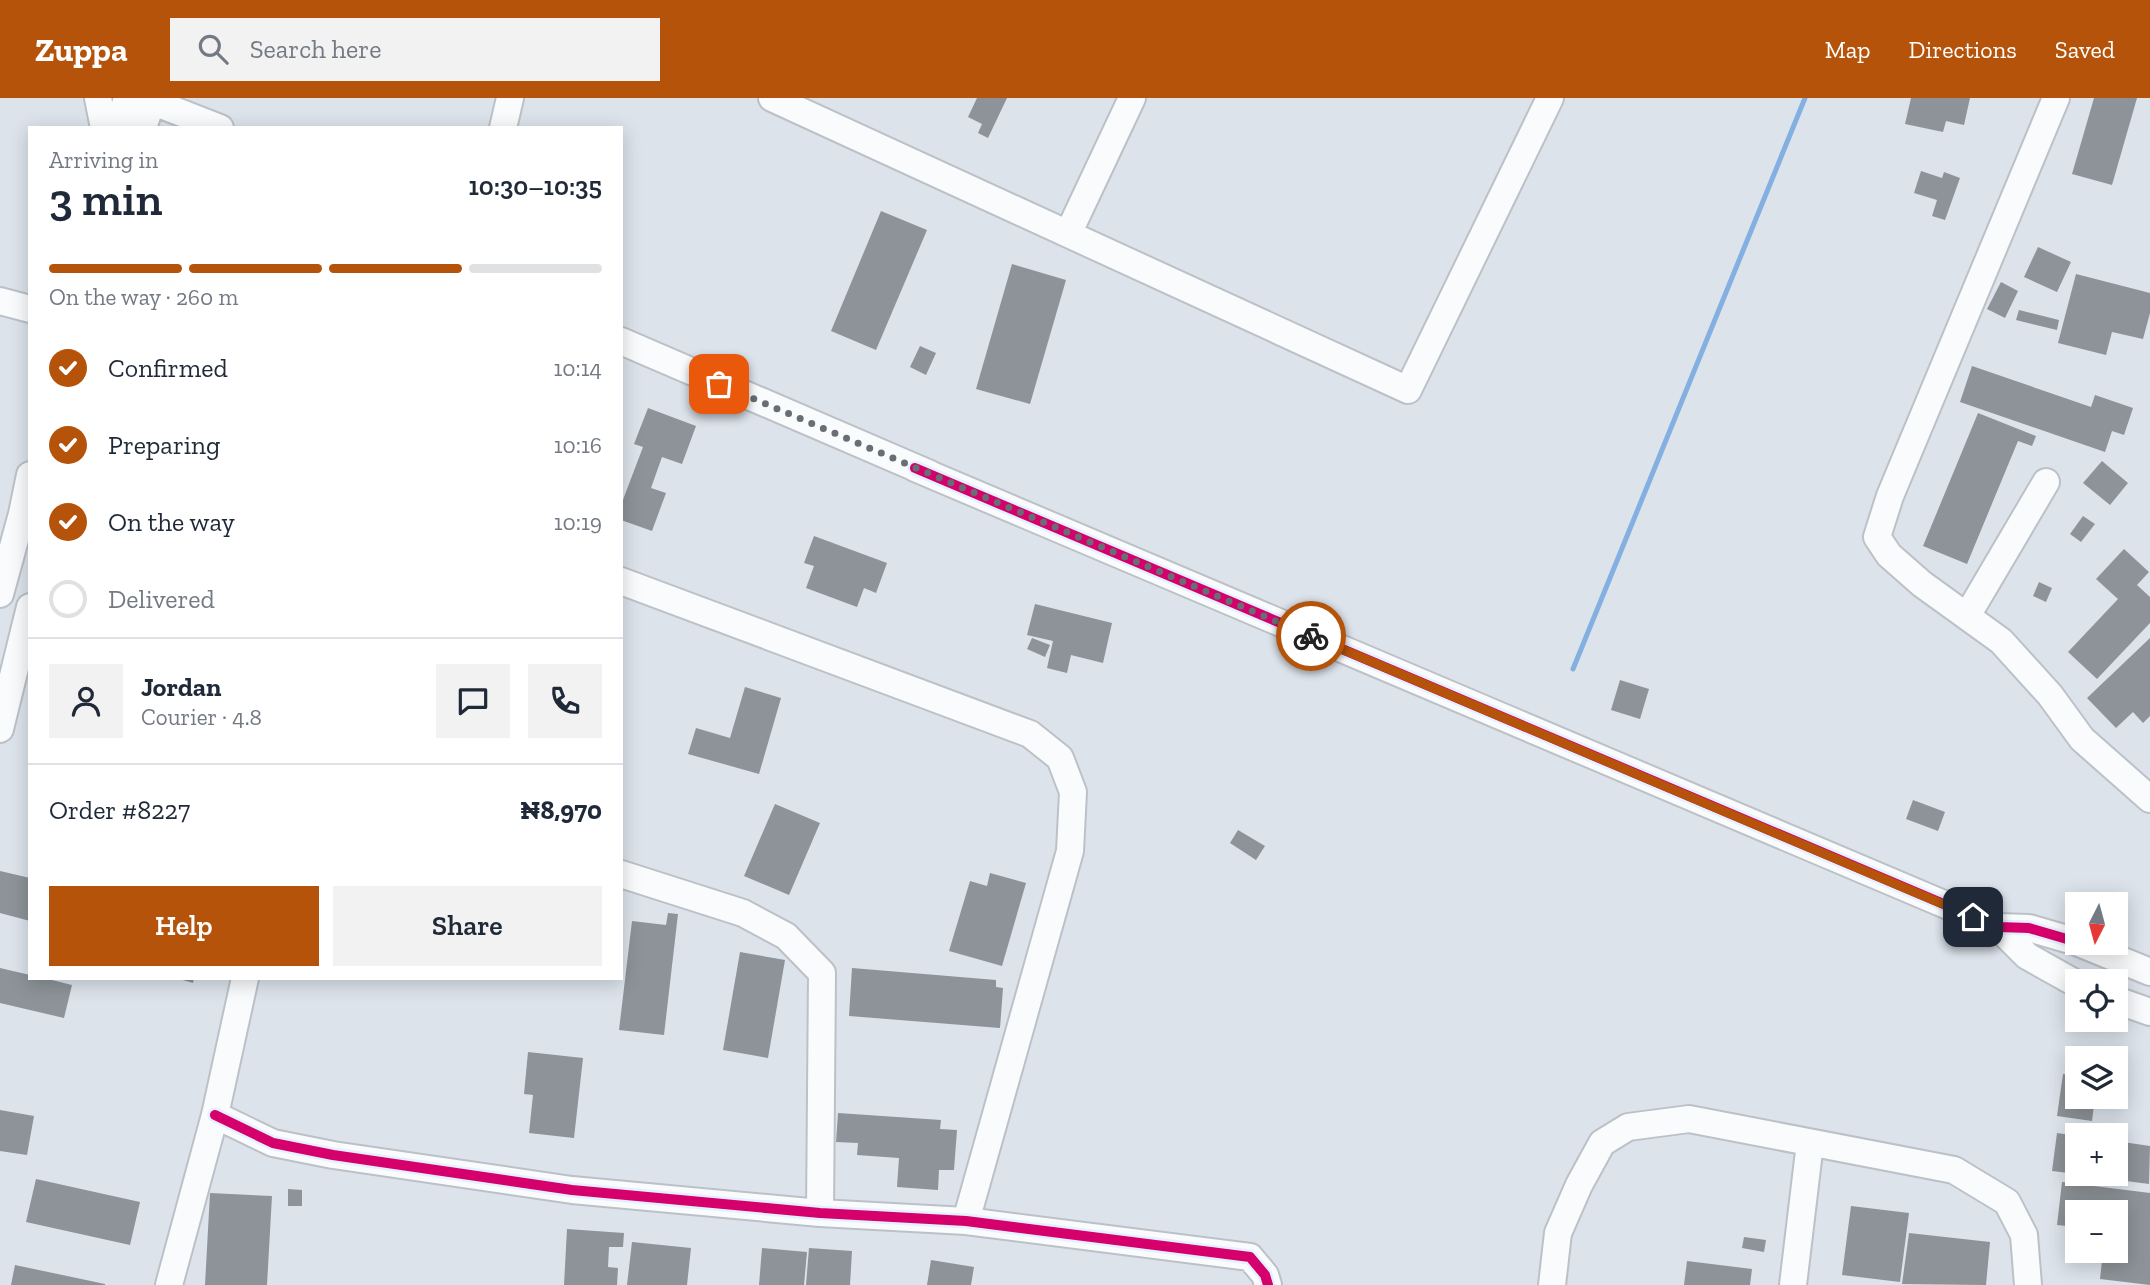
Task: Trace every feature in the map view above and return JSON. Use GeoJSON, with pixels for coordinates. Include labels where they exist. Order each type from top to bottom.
{"type":"FeatureCollection","features":[{"type":"Feature","properties":{"kind":"street"},"geometry":{"type":"LineString","coordinates":[[98,98],[104,126]]}},
{"type":"Feature","properties":{"kind":"street"},"geometry":{"type":"LineString","coordinates":[[503,126],[510,98]]}},
{"type":"Feature","properties":{"kind":"street"},"geometry":{"type":"LineString","coordinates":[[1068,234],[1132,98]]}},
{"type":"Feature","properties":{"kind":"street"},"geometry":{"type":"LineString","coordinates":[[782,100],[1408,390],[1550,98]]}},
{"type":"Feature","properties":{"kind":"street"},"geometry":{"type":"LineString","coordinates":[[2056,98],[1890,496],[1877,537],[1898,562],[1923,584],[2001,641],[2050,695],[2082,739],[2150,799]]}},
{"type":"Feature","properties":{"kind":"street"},"geometry":{"type":"LineString","coordinates":[[140,99],[209,126]]}},
{"type":"Feature","properties":{"kind":"street"},"geometry":{"type":"LineString","coordinates":[[120,126],[140,99]]}},
{"type":"Feature","properties":{"kind":"street"},"geometry":{"type":"LineString","coordinates":[[140,99],[143,126]]}},
{"type":"Feature","properties":{"kind":"street"},"geometry":{"type":"LineString","coordinates":[[0,302],[28,309]]}},
{"type":"Feature","properties":{"kind":"street"},"geometry":{"type":"LineString","coordinates":[[623,342],[1112,552]]}},
{"type":"Feature","properties":{"kind":"street"},"geometry":{"type":"LineString","coordinates":[[915,468],[1998,927],[2029,928],[2065,939]]}},
{"type":"Feature","properties":{"kind":"street"},"geometry":{"type":"LineString","coordinates":[[1967,616],[2046,482]]}},
{"type":"Feature","properties":{"kind":"street"},"geometry":{"type":"LineString","coordinates":[[0,594],[26,515],[28,493]]}},
{"type":"Feature","properties":{"kind":"street"},"geometry":{"type":"LineString","coordinates":[[623,582],[1030,734],[1060,758],[1073,792],[1070,851],[966,1221]]}},
{"type":"Feature","properties":{"kind":"street"},"geometry":{"type":"LineString","coordinates":[[0,729],[28,615]]}},
{"type":"Feature","properties":{"kind":"street"},"geometry":{"type":"LineString","coordinates":[[623,875],[743,914],[786,936],[822,973],[820,1213]]}},
{"type":"Feature","properties":{"kind":"street"},"geometry":{"type":"LineString","coordinates":[[1998,927],[2027,956],[2065,977]]}},
{"type":"Feature","properties":{"kind":"street"},"geometry":{"type":"LineString","coordinates":[[2110,956],[2150,972]]}},
{"type":"Feature","properties":{"kind":"street"},"geometry":{"type":"LineString","coordinates":[[169,1285],[215,1115],[245,980]]}},
{"type":"Feature","properties":{"kind":"street"},"geometry":{"type":"LineString","coordinates":[[2128,1004],[2150,1012]]}},
{"type":"Feature","properties":{"kind":"street"},"geometry":{"type":"LineString","coordinates":[[215,1115],[273,1143],[332,1155],[572,1189],[820,1213],[966,1221],[1250,1257],[1265,1275],[1268,1285]]}},
{"type":"Feature","properties":{"kind":"street"},"geometry":{"type":"LineString","coordinates":[[1552,1285],[1558,1233],[1578,1185],[1602,1143],[1628,1127],[1689,1119],[1954,1170],[2007,1202],[2024,1235],[2028,1285]]}},
{"type":"Feature","properties":{"kind":"street"},"geometry":{"type":"LineString","coordinates":[[1793,1285],[1810,1143]]}},
{"type":"Feature","properties":{"kind":"building"},"geometry":{"type":"Polygon","coordinates":[[[977,98],[1007,98],[988,138],[978,133],[982,124],[968,117],[977,98]]]}},
{"type":"Feature","properties":{"kind":"building"},"geometry":{"type":"Polygon","coordinates":[[[1911,98],[1970,98],[1964,125],[1946,121],[1943,132],[1905,124],[1911,98]]]}},
{"type":"Feature","properties":{"kind":"building"},"geometry":{"type":"Polygon","coordinates":[[[2094,98],[2137,98],[2112,185],[2072,174],[2094,98]]]}},
{"type":"Feature","properties":{"kind":"building"},"geometry":{"type":"Polygon","coordinates":[[[1921,171],[1942,178],[1944,172],[1960,178],[1945,220],[1932,216],[1937,200],[1914,193],[1921,171]]]}},
{"type":"Feature","properties":{"kind":"building"},"geometry":{"type":"Polygon","coordinates":[[[881,211],[927,230],[876,350],[831,331],[881,211]]]}},
{"type":"Feature","properties":{"kind":"building"},"geometry":{"type":"Polygon","coordinates":[[[2038,247],[2071,262],[2057,292],[2024,277],[2038,247]]]}},
{"type":"Feature","properties":{"kind":"building"},"geometry":{"type":"Polygon","coordinates":[[[1012,264],[1066,280],[1030,404],[976,389],[1012,264]]]}},
{"type":"Feature","properties":{"kind":"building"},"geometry":{"type":"Polygon","coordinates":[[[2076,274],[2150,293],[2150,313],[2143,339],[2112,332],[2106,355],[2058,343],[2076,274]]]}},
{"type":"Feature","properties":{"kind":"building"},"geometry":{"type":"Polygon","coordinates":[[[2001,282],[2018,291],[2005,318],[1987,309],[2001,282]]]}},
{"type":"Feature","properties":{"kind":"building"},"geometry":{"type":"Polygon","coordinates":[[[2019,310],[2059,320],[2057,330],[2016,320],[2019,310]]]}},
{"type":"Feature","properties":{"kind":"building"},"geometry":{"type":"Polygon","coordinates":[[[920,346],[936,353],[926,375],[910,367],[920,346]]]}},
{"type":"Feature","properties":{"kind":"building"},"geometry":{"type":"Polygon","coordinates":[[[1972,366],[2091,407],[2095,395],[2133,408],[2124,435],[2112,431],[2105,452],[1960,402],[1972,366]]]}},
{"type":"Feature","properties":{"kind":"building"},"geometry":{"type":"Polygon","coordinates":[[[648,408],[696,426],[682,464],[662,457],[651,488],[666,493],[652,531],[623,521],[623,500],[643,447],[634,444],[648,408]]]}},
{"type":"Feature","properties":{"kind":"building"},"geometry":{"type":"Polygon","coordinates":[[[1978,413],[2036,436],[2032,446],[2018,441],[1967,564],[1923,546],[1978,413]]]}},
{"type":"Feature","properties":{"kind":"building"},"geometry":{"type":"Polygon","coordinates":[[[2102,461],[2128,483],[2110,505],[2083,483],[2102,461]]]}},
{"type":"Feature","properties":{"kind":"building"},"geometry":{"type":"Polygon","coordinates":[[[2083,516],[2095,524],[2081,542],[2070,534],[2083,516]]]}},
{"type":"Feature","properties":{"kind":"building"},"geometry":{"type":"Polygon","coordinates":[[[814,536],[887,563],[876,593],[864,588],[857,607],[806,588],[814,566],[804,563],[814,536]]]}},
{"type":"Feature","properties":{"kind":"building"},"geometry":{"type":"Polygon","coordinates":[[[2124,549],[2149,572],[2137,585],[2150,597],[2150,623],[2097,679],[2068,652],[2118,599],[2096,579],[2124,549]]]}},
{"type":"Feature","properties":{"kind":"building"},"geometry":{"type":"Polygon","coordinates":[[[2039,582],[2052,588],[2046,602],[2033,596],[2039,582]]]}},
{"type":"Feature","properties":{"kind":"building"},"geometry":{"type":"Polygon","coordinates":[[[1035,604],[1112,623],[1103,663],[1071,655],[1067,673],[1047,668],[1053,641],[1027,635],[1035,604]]]}},
{"type":"Feature","properties":{"kind":"building"},"geometry":{"type":"Polygon","coordinates":[[[1032,638],[1050,645],[1045,657],[1027,649],[1032,638]]]}},
{"type":"Feature","properties":{"kind":"building"},"geometry":{"type":"Polygon","coordinates":[[[2150,638],[2150,716],[2143,723],[2133,712],[2116,728],[2087,698],[2150,638]]]}},
{"type":"Feature","properties":{"kind":"building"},"geometry":{"type":"Polygon","coordinates":[[[1620,680],[1649,689],[1640,719],[1611,710],[1620,680]]]}},
{"type":"Feature","properties":{"kind":"building"},"geometry":{"type":"Polygon","coordinates":[[[745,687],[781,698],[759,774],[688,754],[696,728],[730,738],[745,687]]]}},
{"type":"Feature","properties":{"kind":"building"},"geometry":{"type":"Polygon","coordinates":[[[1913,800],[1945,812],[1938,831],[1906,819],[1913,800]]]}},
{"type":"Feature","properties":{"kind":"building"},"geometry":{"type":"Polygon","coordinates":[[[775,804],[820,823],[789,895],[744,876],[775,804]]]}},
{"type":"Feature","properties":{"kind":"building"},"geometry":{"type":"Polygon","coordinates":[[[1238,830],[1265,846],[1256,860],[1230,843],[1238,830]]]}},
{"type":"Feature","properties":{"kind":"building"},"geometry":{"type":"Polygon","coordinates":[[[0,871],[28,878],[28,920],[0,913],[0,871]]]}},
{"type":"Feature","properties":{"kind":"building"},"geometry":{"type":"Polygon","coordinates":[[[990,873],[1026,883],[1002,966],[949,951],[970,881],[987,886],[990,873]]]}},
{"type":"Feature","properties":{"kind":"building"},"geometry":{"type":"Polygon","coordinates":[[[668,913],[678,914],[664,1035],[619,1030],[632,921],[666,925],[668,913]]]}},
{"type":"Feature","properties":{"kind":"building"},"geometry":{"type":"Polygon","coordinates":[[[740,952],[785,960],[768,1058],[723,1050],[740,952]]]}},
{"type":"Feature","properties":{"kind":"building"},"geometry":{"type":"Polygon","coordinates":[[[0,968],[28,975],[28,980],[52,980],[72,985],[64,1018],[0,1003],[0,968]]]}},
{"type":"Feature","properties":{"kind":"building"},"geometry":{"type":"Polygon","coordinates":[[[852,968],[996,980],[996,987],[1003,988],[1000,1028],[849,1016],[852,968]]]}},
{"type":"Feature","properties":{"kind":"building"},"geometry":{"type":"Polygon","coordinates":[[[528,1052],[583,1058],[574,1138],[529,1133],[533,1095],[524,1094],[528,1052]]]}},
{"type":"Feature","properties":{"kind":"building"},"geometry":{"type":"Polygon","coordinates":[[[2065,1074],[2065,1109],[2094,1109],[2092,1121],[2057,1116],[2065,1074]]]}},
{"type":"Feature","properties":{"kind":"building"},"geometry":{"type":"Polygon","coordinates":[[[0,1110],[34,1116],[27,1155],[0,1151],[0,1110]]]}},
{"type":"Feature","properties":{"kind":"building"},"geometry":{"type":"Polygon","coordinates":[[[838,1113],[941,1120],[940,1129],[957,1130],[954,1170],[939,1170],[938,1190],[897,1187],[899,1158],[857,1155],[858,1143],[836,1142],[838,1113]]]}},
{"type":"Feature","properties":{"kind":"building"},"geometry":{"type":"Polygon","coordinates":[[[2057,1133],[2065,1134],[2065,1173],[2052,1171],[2057,1133]]]}},
{"type":"Feature","properties":{"kind":"building"},"geometry":{"type":"Polygon","coordinates":[[[2128,1143],[2150,1146],[2149,1184],[2128,1181],[2128,1143]]]}},
{"type":"Feature","properties":{"kind":"building"},"geometry":{"type":"Polygon","coordinates":[[[36,1179],[140,1202],[130,1245],[26,1222],[36,1179]]]}},
{"type":"Feature","properties":{"kind":"building"},"geometry":{"type":"Polygon","coordinates":[[[2062,1182],[2065,1182],[2065,1186],[2094,1186],[2150,1193],[2150,1285],[2100,1279],[2102,1263],[2128,1263],[2128,1200],[2065,1200],[2065,1226],[2057,1225],[2062,1182]]]}},
{"type":"Feature","properties":{"kind":"building"},"geometry":{"type":"Polygon","coordinates":[[[288,1189],[302,1190],[302,1206],[288,1206],[288,1189]]]}},
{"type":"Feature","properties":{"kind":"building"},"geometry":{"type":"Polygon","coordinates":[[[210,1193],[272,1196],[267,1285],[205,1285],[210,1193]]]}},
{"type":"Feature","properties":{"kind":"building"},"geometry":{"type":"Polygon","coordinates":[[[1851,1206],[1909,1213],[1900,1282],[1842,1275],[1851,1206]]]}},
{"type":"Feature","properties":{"kind":"building"},"geometry":{"type":"Polygon","coordinates":[[[567,1229],[624,1233],[623,1247],[609,1247],[608,1267],[618,1268],[617,1285],[564,1285],[567,1229]]]}},
{"type":"Feature","properties":{"kind":"building"},"geometry":{"type":"Polygon","coordinates":[[[1909,1233],[1990,1242],[1986,1285],[1902,1284],[1909,1233]]]}},
{"type":"Feature","properties":{"kind":"building"},"geometry":{"type":"Polygon","coordinates":[[[1744,1237],[1766,1240],[1764,1252],[1742,1248],[1744,1237]]]}},
{"type":"Feature","properties":{"kind":"building"},"geometry":{"type":"Polygon","coordinates":[[[632,1242],[691,1248],[687,1285],[627,1285],[632,1242]]]}},
{"type":"Feature","properties":{"kind":"building"},"geometry":{"type":"Polygon","coordinates":[[[762,1248],[807,1252],[804,1285],[759,1285],[762,1248]]]}},
{"type":"Feature","properties":{"kind":"building"},"geometry":{"type":"Polygon","coordinates":[[[809,1248],[852,1251],[850,1285],[806,1285],[809,1248]]]}},
{"type":"Feature","properties":{"kind":"building"},"geometry":{"type":"Polygon","coordinates":[[[931,1260],[974,1267],[971,1285],[927,1285],[931,1260]]]}},
{"type":"Feature","properties":{"kind":"building"},"geometry":{"type":"Polygon","coordinates":[[[1687,1261],[1752,1269],[1750,1285],[1684,1285],[1687,1261]]]}},
{"type":"Feature","properties":{"kind":"building"},"geometry":{"type":"Polygon","coordinates":[[[15,1265],[105,1284],[105,1285],[11,1285],[15,1265]]]}},
{"type":"Feature","properties":{"kind":"waterway"},"geometry":{"type":"LineString","coordinates":[[1573,669],[1805,98]]}},
{"type":"Feature","properties":{"kind":"cycle path"},"geometry":{"type":"LineString","coordinates":[[915,468],[1998,927],[2029,928],[2065,938]]}},
{"type":"Feature","properties":{"kind":"cycle path"},"geometry":{"type":"LineString","coordinates":[[215,1115],[273,1143],[333,1155],[572,1190],[820,1213],[966,1221],[1250,1257],[1265,1275],[1268,1285]]}},
{"type":"Feature","properties":{"kind":"way so far"},"geometry":{"type":"LineString","coordinates":[[719,384],[1311,636]]}},
{"type":"Feature","properties":{"kind":"route"},"geometry":{"type":"LineString","coordinates":[[1311,636],[1973,917]]}}]}
